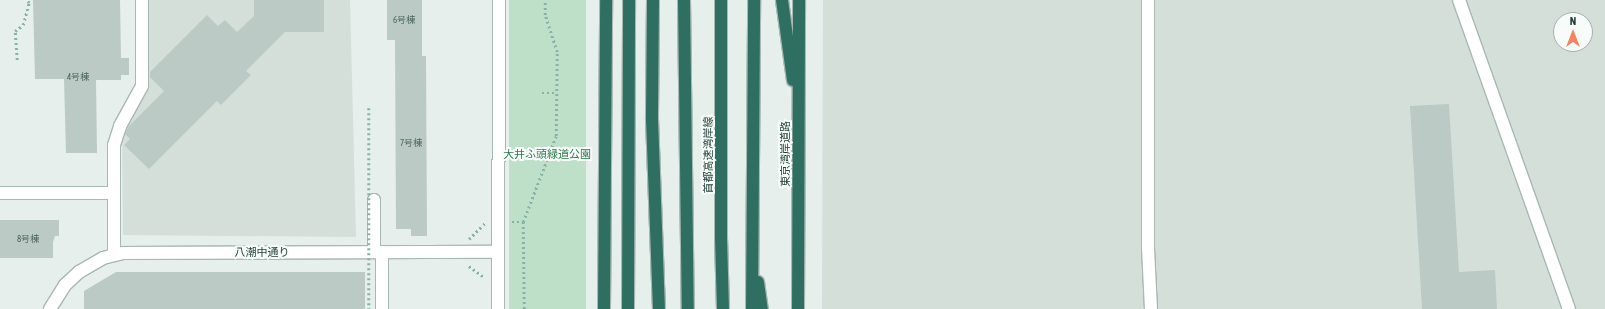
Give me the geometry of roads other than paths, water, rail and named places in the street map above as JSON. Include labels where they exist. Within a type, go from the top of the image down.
[{"type":"highway","points":[[604,309],[606,0]]},
{"type":"highway","points":[[628,309],[629,0]]},
{"type":"highway","points":[[653,0],[652,119],[659,309]]},
{"type":"highway","name":"首都高速湾岸線","points":[[684,0],[688,309]]},
{"type":"highway","name":"首都高速湾岸線","points":[[721,0],[720,238],[723,309]]},
{"type":"highway","points":[[752,309],[754,0]]},
{"type":"highway","points":[[782,0],[798,109]]},
{"type":"highway","name":"東京湾岸道路","points":[[798,309],[799,0]]},
{"type":"highway","points":[[752,238],[762,309]]},
{"type":"street","points":[[114,254],[116,137],[142,86],[142,0]]},
{"type":"street","points":[[498,309],[499,0]]},
{"type":"street","points":[[1148,0],[1148,248],[1151,309]]},
{"type":"street","points":[[1459,0],[1569,309]]},
{"type":"street","points":[[0,193],[114,193]]},
{"type":"street","points":[[374,200],[382,309]]},
{"type":"street","name":"八潮中通り","points":[[50,309],[72,277],[86,267],[114,254],[498,252]]},
{"type":"park label","name":"大井ふ頭緑道公園","points":[[547,154]]}]
